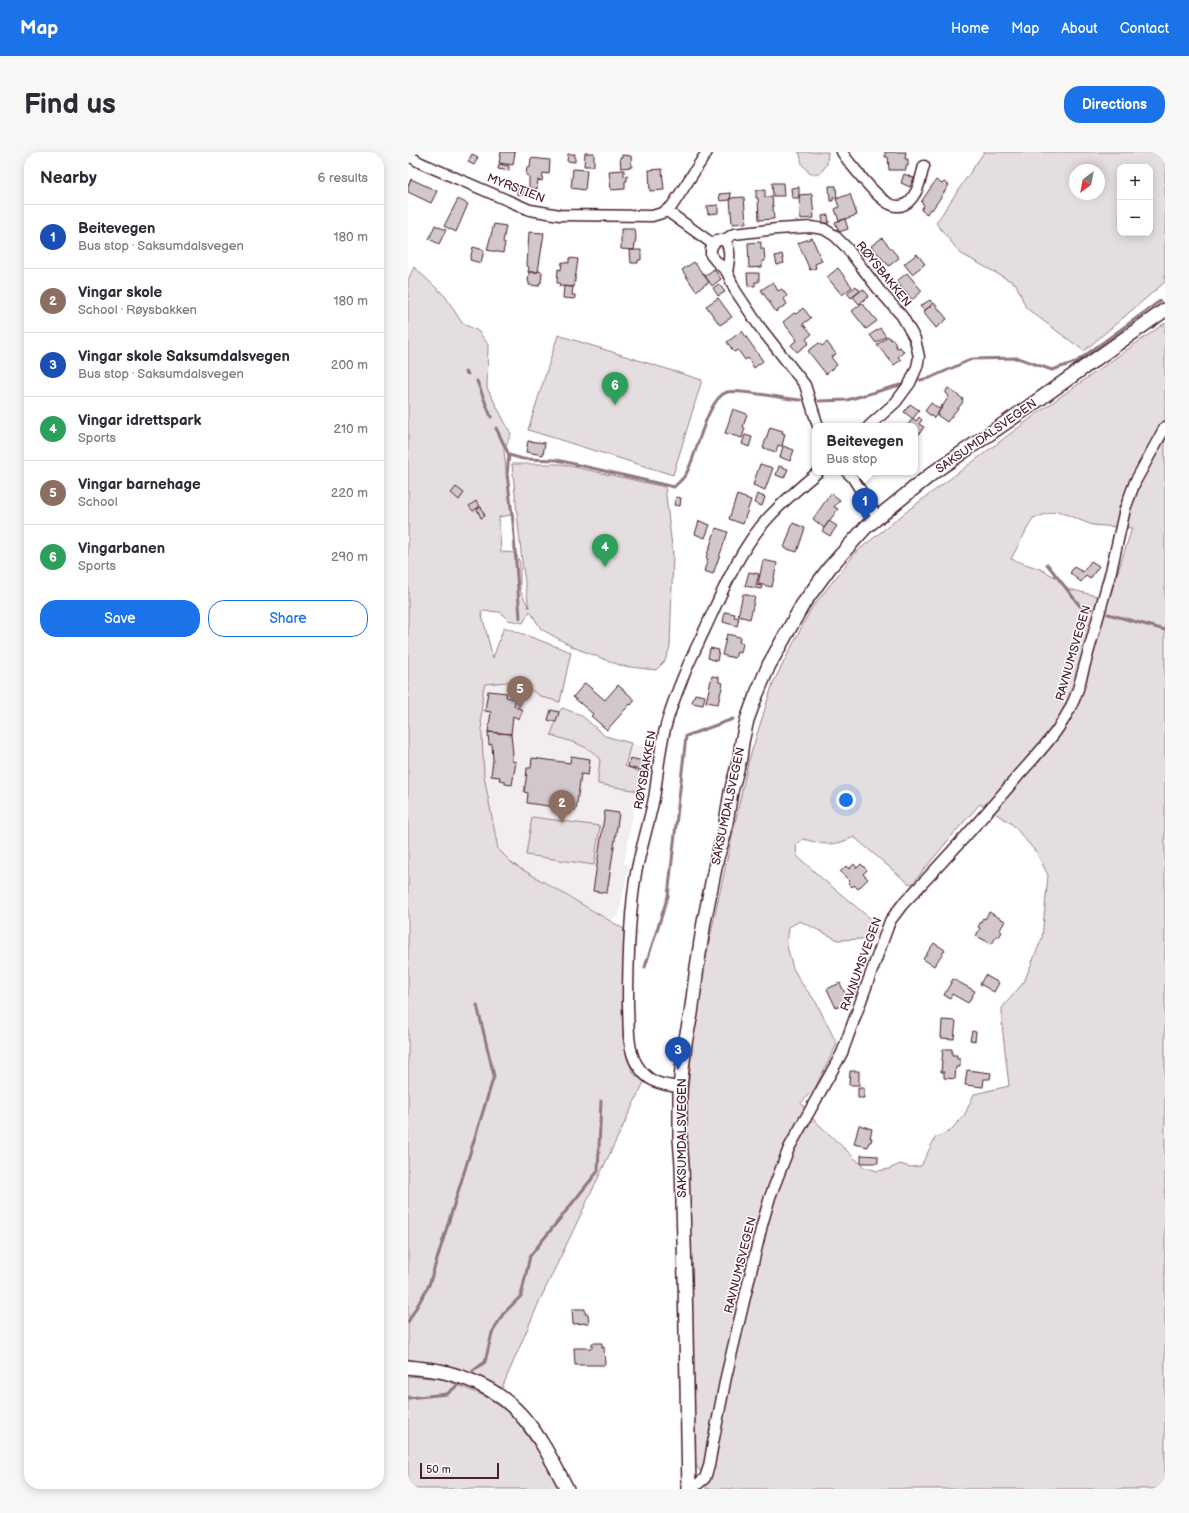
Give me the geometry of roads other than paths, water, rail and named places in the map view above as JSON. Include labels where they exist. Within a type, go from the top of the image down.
[{"type":"main road","name":"SAKSUMDALSVEGEN","points":[[691,1489],[680,1138],[680,1086],[704,922],[747,720],[755,698],[769,665],[803,604],[821,578],[845,549],[877,517],[934,472],[1165,310]]},
{"type":"main road","points":[[408,1367],[443,1372],[466,1378],[493,1391],[505,1399],[519,1411],[534,1429],[568,1489]]},
{"type":"street","points":[[707,152],[672,206],[667,211],[713,244],[711,255],[727,272],[736,290],[759,326],[805,385],[817,423]]},
{"type":"street","points":[[842,152],[883,201],[897,206],[904,205],[914,197],[924,166]]},
{"type":"street","name":"MYRSTIEN","points":[[412,154],[421,162],[530,210],[560,215],[652,216],[667,211]]},
{"type":"street","name":"RØYSBAKKEN","points":[[713,244],[718,240],[724,240],[734,234],[811,227],[824,229],[835,236],[847,248],[858,264],[902,316],[915,339],[919,357],[918,367],[910,383],[896,402],[872,423]]},
{"type":"street","points":[[724,240],[728,243],[729,249],[727,272]]},
{"type":"street","name":"RAVNUMSVEGEN","points":[[691,1489],[705,1478],[709,1466],[726,1377],[760,1232],[770,1197],[790,1148],[842,1053],[890,921],[902,905],[991,809],[1049,740],[1067,716],[1078,689],[1109,578],[1125,509],[1135,482],[1165,427]]},
{"type":"street","name":"RØYSBAKKEN","points":[[680,1086],[661,1085],[649,1079],[635,1062],[629,1030],[628,976],[636,871],[654,797],[665,730],[673,702],[686,669],[737,564],[769,518],[792,494],[814,475]]},
{"type":"street","points":[[849,475],[877,517]]},
{"type":"waterway","points":[[920,380],[930,378],[972,359],[1018,358],[1052,370],[1076,362],[1160,301]]},
{"type":"waterway","points":[[477,381],[491,417]]},
{"type":"waterway","points":[[819,401],[847,400],[900,385]]},
{"type":"waterway","points":[[496,428],[509,455],[523,459],[557,460],[674,487],[686,474],[690,466],[713,405],[727,392],[733,391],[801,400]]},
{"type":"waterway","points":[[509,455],[507,474],[513,522],[520,618]]},
{"type":"waterway","points":[[1047,564],[1080,606],[1091,609]]},
{"type":"waterway","points":[[1108,614],[1165,630]]},
{"type":"waterway","points":[[645,967],[668,896],[686,736],[733,719]]},
{"type":"waterway","points":[[408,1322],[429,1285],[494,1076],[477,1005]]},
{"type":"waterway","points":[[473,1371],[485,1362],[492,1333],[503,1314],[521,1296],[530,1256],[598,1171],[601,1101]]},
{"type":"waterway","points":[[408,1398],[447,1394],[458,1385]]},
{"type":"place","name":"Vingarbanen","points":[[615,405]]},
{"type":"place","name":"Beitevegen","points":[[865,521]]},
{"type":"place","name":"Vingar idrettspark","points":[[605,567]]},
{"type":"place","name":"Vingar barnehage","points":[[520,709]]},
{"type":"place","name":"Vingar skole","points":[[562,823]]},
{"type":"place","name":"Vingar skole Saksumdalsvegen","points":[[678,1070]]}]
